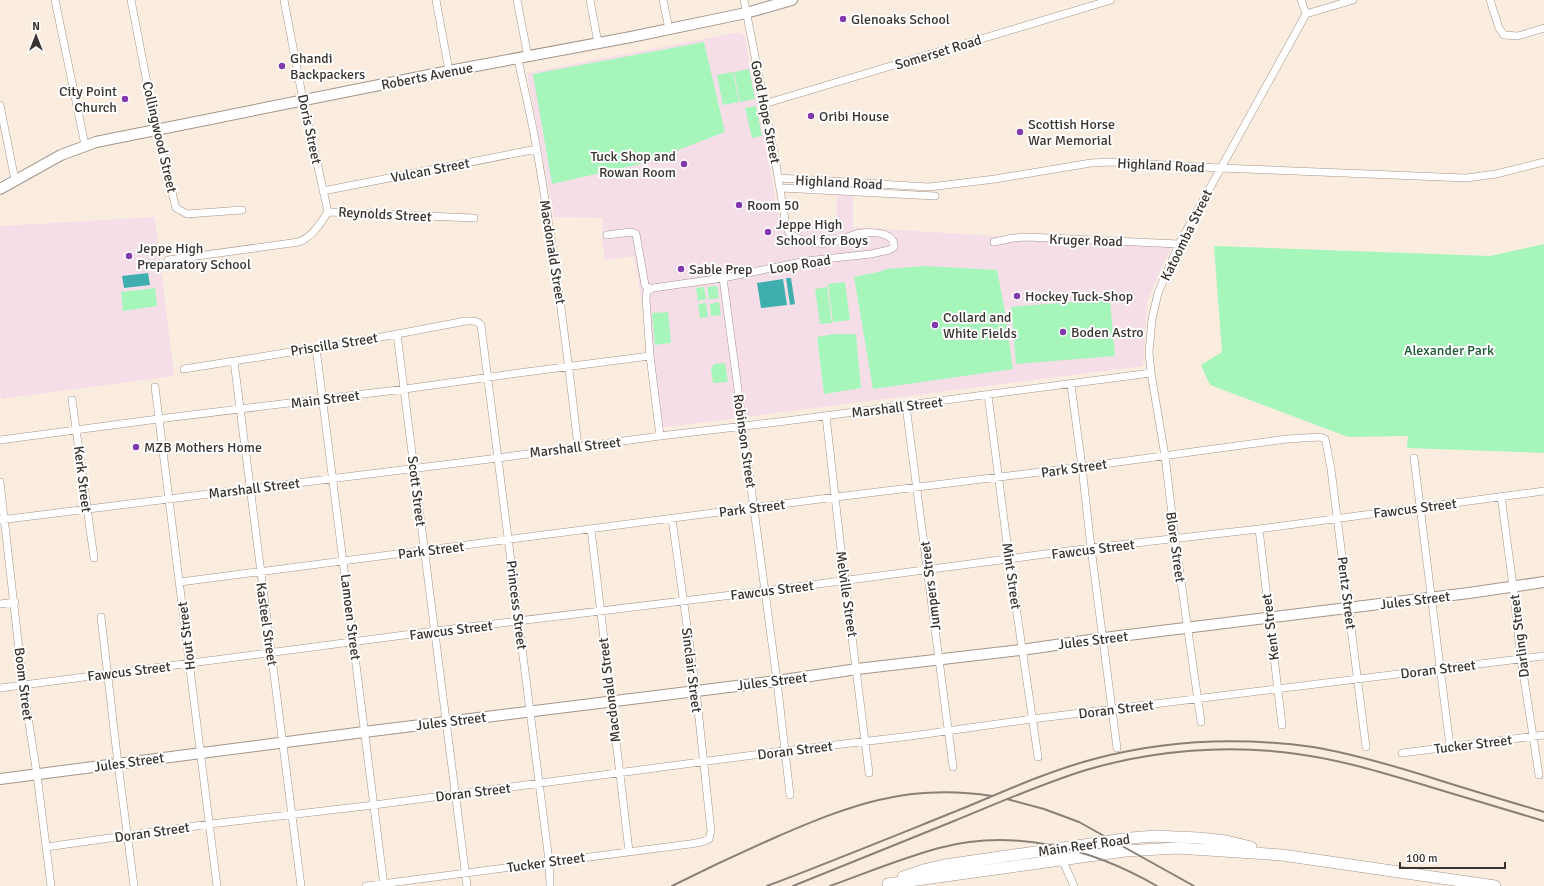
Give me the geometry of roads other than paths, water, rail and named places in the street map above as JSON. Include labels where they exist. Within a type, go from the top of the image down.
[{"type":"main road","name":"Roberts Avenue","points":[[0,189],[61,155],[85,145],[156,129],[449,71],[598,44],[746,13],[792,0]]},
{"type":"main road","name":"Jules Street","points":[[0,779],[696,690],[777,681],[857,669],[1188,629],[1544,582]]},
{"type":"main road","name":"Main Reef Road","points":[[886,885],[1102,849],[1125,851],[1177,848],[1282,855],[1494,886]]},
{"type":"street","points":[[56,0],[85,145]]},
{"type":"street","name":"Collingwood Street","points":[[131,0],[156,129],[176,208],[187,214],[242,210]]},
{"type":"street","name":"Doris Street","points":[[284,0],[303,100],[328,212]]},
{"type":"street","points":[[436,0],[449,71]]},
{"type":"street","name":"Macdonald Street","points":[[517,0],[523,58],[569,366],[578,448]]},
{"type":"street","points":[[590,0],[598,44]]},
{"type":"street","points":[[663,0],[669,29]]},
{"type":"street","name":"Good Hope Street","points":[[744,0],[781,188],[786,225]]},
{"type":"street","name":"Somerset Road","points":[[764,104],[1111,0]]},
{"type":"street","points":[[1301,0],[1306,14],[1353,0]]},
{"type":"street","points":[[1490,0],[1499,28],[1504,35],[1518,36],[1544,28]]},
{"type":"street","name":"Katoomba Street","points":[[1151,373],[1150,337],[1154,308],[1158,293],[1179,244],[1306,14]]},
{"type":"street","points":[[0,105],[15,180]]},
{"type":"street","name":"Vulcan Street","points":[[324,191],[537,149]]},
{"type":"street","name":"Highland Road","points":[[779,178],[929,187],[987,180],[1100,162],[1466,178],[1496,174],[1544,162]]},
{"type":"street","name":"Highland Road","points":[[781,188],[935,196]]},
{"type":"street","name":"Reynolds Street","points":[[168,260],[299,242],[305,240],[313,233],[328,212],[474,218]]},
{"type":"street","name":"Loop Road","points":[[650,289],[723,278],[806,261],[871,254],[889,250],[894,247],[891,237],[868,232],[853,234],[842,240],[828,244],[807,242],[789,233],[786,225]]},
{"type":"street","points":[[607,235],[632,232],[636,234],[645,285],[650,289],[646,293],[646,299],[650,356],[660,436]]},
{"type":"street","name":"Kruger Road","points":[[994,242],[1027,237],[1179,244]]},
{"type":"street","name":"Robinson Street","points":[[723,278],[777,681],[790,796]]},
{"type":"street","name":"Priscilla Street","points":[[184,368],[316,348],[466,321],[476,321],[482,325]]},
{"type":"street","name":"Princess Street","points":[[482,325],[538,784],[549,861],[550,886]]},
{"type":"street","name":"Scott Street","points":[[397,334],[467,886]]},
{"type":"street","name":"Lamoen Street","points":[[316,348],[384,885]]},
{"type":"street","name":"Main Street","points":[[0,440],[76,429],[405,389],[650,356]]},
{"type":"street","name":"Kasteel Street","points":[[234,361],[251,489],[260,572],[284,742],[301,886]]},
{"type":"street","name":"Marshall Street","points":[[2,519],[87,510],[578,448],[660,436],[1071,385],[1151,373]]},
{"type":"street","name":"Blore Street","points":[[1151,373],[1165,456],[1175,539],[1201,722]]},
{"type":"street","points":[[1071,385],[1117,748]]},
{"type":"street","name":"Hout Street","points":[[155,386],[217,886]]},
{"type":"street","name":"Mint Street","points":[[988,395],[1009,559],[1038,757]]},
{"type":"street","name":"Kerk Street","points":[[72,400],[94,558]]},
{"type":"street","name":"Jumpers Street","points":[[906,406],[953,767]]},
{"type":"street","name":"Melville Street","points":[[826,416],[869,773]]},
{"type":"street","name":"Park Street","points":[[180,582],[836,497],[1082,468],[1287,439],[1316,437],[1325,439]]},
{"type":"street","name":"Pentz Street","points":[[1325,439],[1328,449],[1366,748]]},
{"type":"street","points":[[1414,458],[1450,747]]},
{"type":"street","name":"Boom Street","points":[[0,482],[2,519],[15,602],[24,685],[51,886]]},
{"type":"street","name":"Fawcus Street","points":[[0,688],[1091,548],[1259,529],[1544,491]]},
{"type":"street","name":"Darling Street","points":[[1501,496],[1521,659],[1534,736],[1538,775]]},
{"type":"street","name":"Sinclair Street","points":[[672,519],[696,690],[710,822]]},
{"type":"street","name":"Macdonald Street","points":[[591,529],[629,851]]},
{"type":"street","name":"Kent Street","points":[[1259,529],[1282,725]]},
{"type":"street","points":[[0,604],[15,602]]},
{"type":"street","points":[[101,618],[134,886]]},
{"type":"street","name":"Doran Street","points":[[46,847],[210,824],[374,805],[1032,719],[1544,656]]},
{"type":"street","name":"Tucker Street","points":[[1402,753],[1544,735]]},
{"type":"street","name":"Tucker Street","points":[[366,886],[384,885],[549,861],[690,844],[706,840],[710,836],[710,822]]},
{"type":"street","points":[[1060,855],[1074,886]]},
{"type":"water","points":[[148,273],[150,285],[124,288],[122,276]]},
{"type":"water","points":[[786,278],[791,278],[795,304],[790,305]]},
{"type":"water","points":[[783,279],[787,305],[761,308],[757,283]]},
{"type":"railway","points":[[767,886],[891,838],[1028,781],[1061,769],[1121,753],[1175,744],[1230,741],[1286,744],[1327,749],[1396,767],[1544,812]]},
{"type":"railway","points":[[793,886],[1069,775],[1112,763],[1191,751],[1218,749],[1271,751],[1347,763],[1544,821]]},
{"type":"railway","points":[[672,886],[774,838],[854,807],[906,795],[933,792],[992,796]]},
{"type":"railway","points":[[1007,799],[1044,809],[1079,822],[1194,886]]},
{"type":"railway","points":[[830,886],[898,861],[939,848],[967,842],[995,840],[1024,841],[1051,845],[1079,852],[1106,861],[1157,886]]},
{"type":"place","name":"Glenoaks School","points":[[843,19]]},
{"type":"place","name":"Ghandi Backpackers","points":[[282,66]]},
{"type":"place","name":"City Point Church","points":[[125,99]]},
{"type":"place","name":"Oribi House","points":[[811,116]]},
{"type":"place","name":"Scottish Horse War Memorial","points":[[1020,132]]},
{"type":"place","name":"Tuck Shop and Rowan Room","points":[[684,164]]},
{"type":"place","name":"Room 50","points":[[739,205]]},
{"type":"place","name":"Jeppe High School for Boys","points":[[768,232]]},
{"type":"place","name":"Jeppe High Preparatory School","points":[[129,256]]},
{"type":"place","name":"Sable Prep","points":[[681,269]]},
{"type":"place","name":"Hockey Tuck-Shop","points":[[1017,296]]},
{"type":"place","name":"Collard and White Fields","points":[[935,325]]},
{"type":"place","name":"Boden Astro","points":[[1063,332]]},
{"type":"place","name":"MZB Mothers Home","points":[[136,447]]},
{"type":"park label","name":"Alexander Park","points":[[1449,350]]}]
